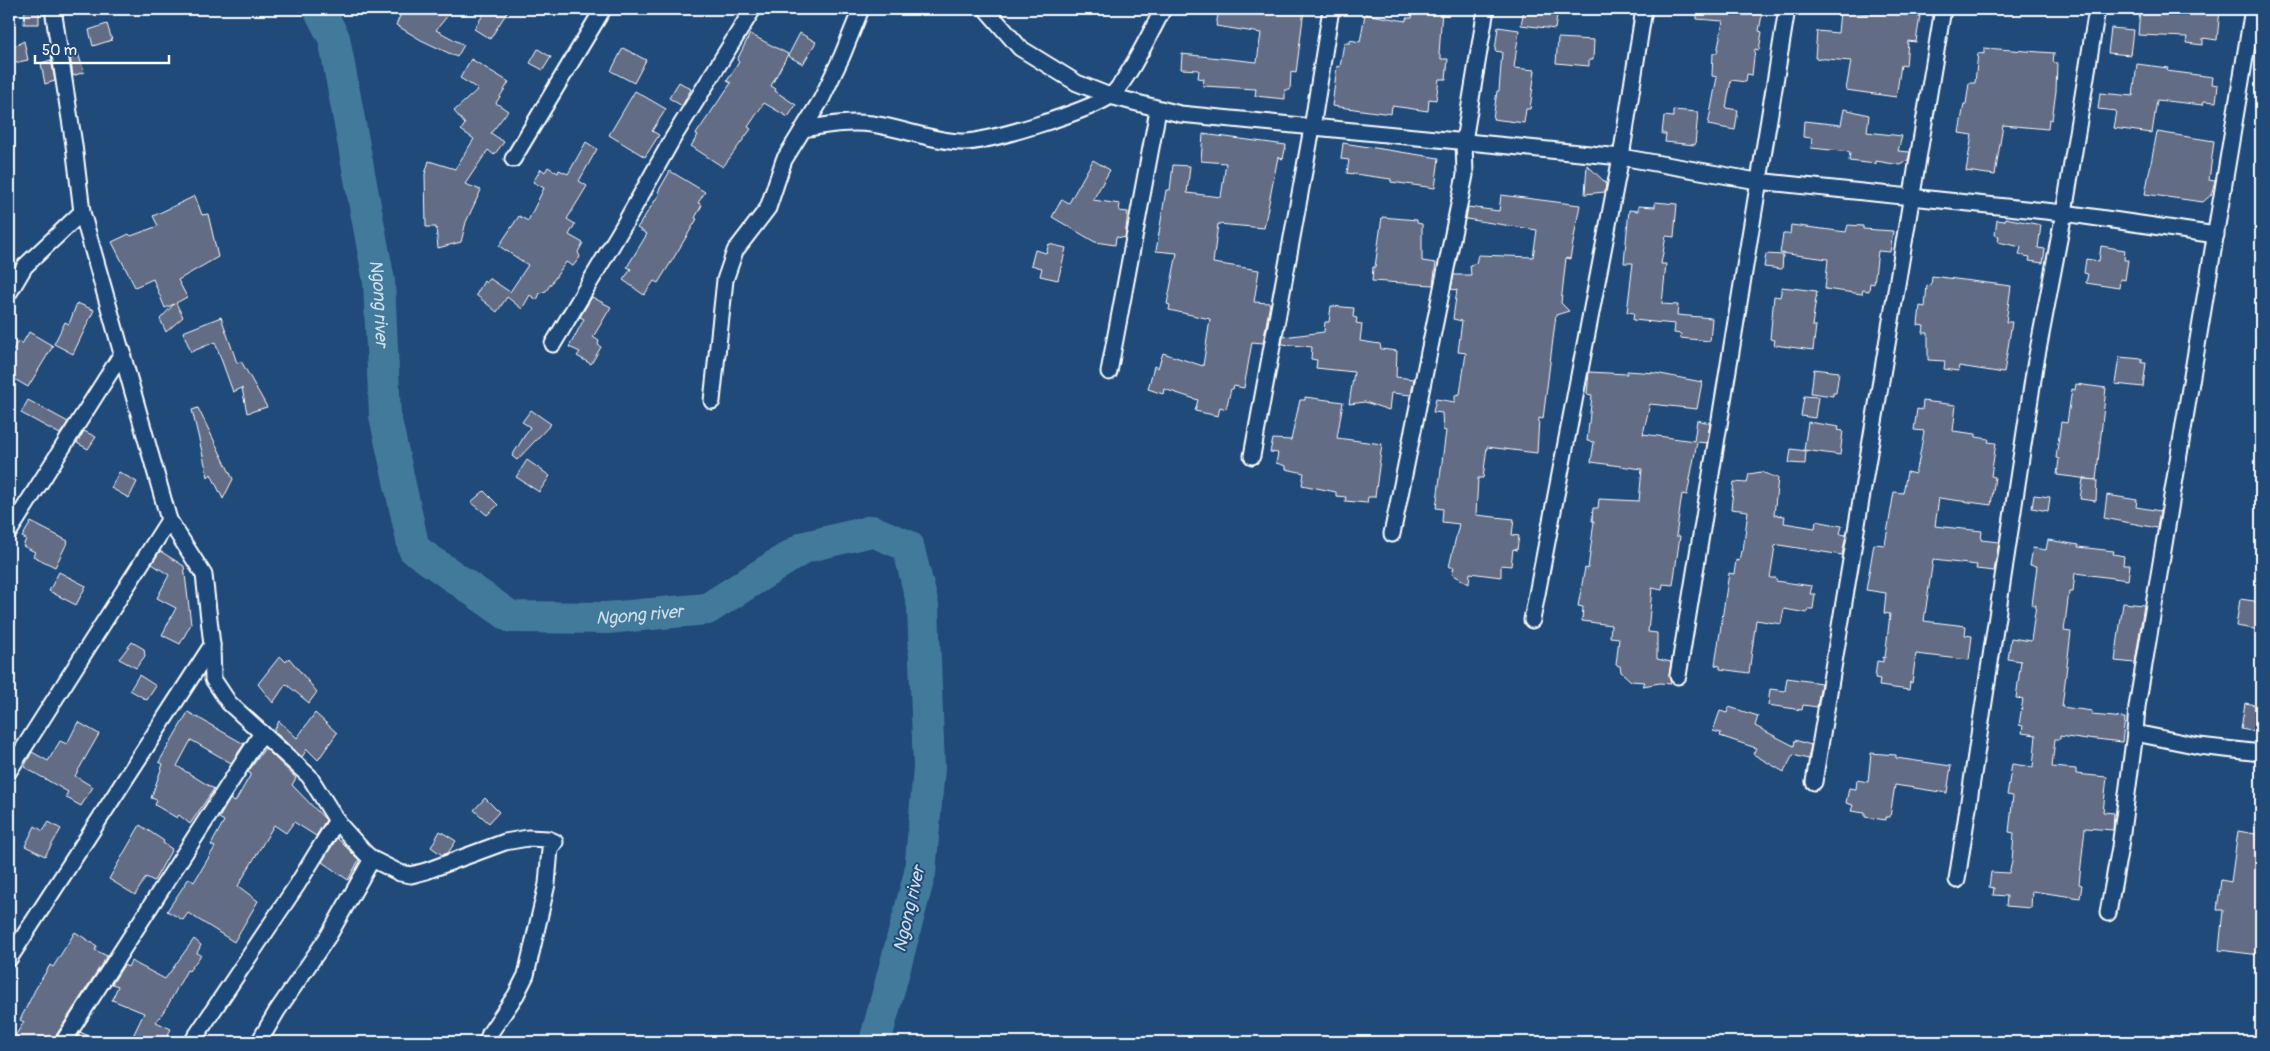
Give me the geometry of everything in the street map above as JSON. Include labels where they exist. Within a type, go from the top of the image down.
[{"type":"street","points":[[53,9],[74,144],[82,212],[170,520],[204,575],[212,645],[213,679],[230,703],[308,776],[339,824],[372,859],[400,873],[411,875],[505,842],[528,838],[548,839],[555,842],[550,849],[547,884],[526,975],[516,995],[490,1033],[487,1042]]},
{"type":"street","points":[[513,159],[603,9]]},
{"type":"street","points":[[553,344],[673,138],[753,9]]},
{"type":"street","points":[[712,400],[725,280],[735,252],[768,208],[784,160],[821,100],[842,56],[861,9]]},
{"type":"street","points":[[986,9],[1020,48],[1077,83],[1110,96],[1158,110],[1312,128],[1621,157],[1757,181],[2064,213],[2216,235]]},
{"type":"street","points":[[804,129],[837,123],[872,124],[920,136],[963,143],[1039,124],[1089,106],[1110,96],[1120,85],[1163,9]]},
{"type":"street","points":[[1252,456],[1312,128],[1331,9]]},
{"type":"street","points":[[1392,534],[1465,175],[1464,141],[1486,9]]},
{"type":"street","points":[[1532,620],[1621,157],[1644,9]]},
{"type":"street","points":[[1678,676],[1757,181],[1787,9]]},
{"type":"street","points":[[1814,782],[1910,196],[1943,9]]},
{"type":"street","points":[[1957,880],[2033,376],[2064,213],[2097,9]]},
{"type":"street","points":[[2108,913],[2120,847],[2137,707],[2253,9]]},
{"type":"street","points":[[1109,372],[1158,110]]},
{"type":"street","points":[[9,293],[24,266],[82,212]]},
{"type":"street","points":[[9,532],[123,352]]},
{"type":"street","points":[[9,771],[170,520]]},
{"type":"street","points":[[9,959],[212,645]]},
{"type":"street","points":[[63,1042],[262,733]]},
{"type":"street","points":[[2135,733],[2199,746],[2261,753]]},
{"type":"street","points":[[192,1042],[337,820]]},
{"type":"street","points":[[259,1042],[277,1011],[329,934],[372,859]]},
{"type":"building","points":[[25,9],[39,9],[39,24],[24,24]]},
{"type":"building","points":[[403,9],[453,9],[436,30],[464,45],[457,57],[421,40],[396,25]]},
{"type":"building","points":[[487,9],[509,9],[490,39],[474,29]]},
{"type":"building","points":[[1219,9],[1304,10],[1296,73],[1291,72],[1290,90],[1285,90],[1285,99],[1255,96],[1256,89],[1203,86],[1204,79],[1198,78],[1199,70],[1181,69],[1182,54],[1257,62],[1261,33],[1216,26]]},
{"type":"building","points":[[1413,9],[1442,9],[1439,55],[1441,55],[1441,59],[1448,59],[1446,79],[1439,79],[1436,100],[1429,99],[1428,111],[1392,106],[1391,114],[1332,106],[1337,66],[1340,67],[1344,43],[1350,43],[1350,40],[1360,42],[1365,14],[1406,21],[1406,18],[1412,18]]},
{"type":"building","points":[[1524,9],[1558,9],[1555,29],[1521,25]]},
{"type":"building","points":[[1697,9],[1763,9],[1759,31],[1762,32],[1759,50],[1755,49],[1752,75],[1747,74],[1746,82],[1731,80],[1726,108],[1738,110],[1735,130],[1708,125],[1717,77],[1712,76],[1713,53],[1717,53],[1723,21],[1697,19]]},
{"type":"building","points":[[2150,9],[2220,9],[2217,40],[2203,38],[2203,45],[2186,43],[2187,37],[2138,35],[2140,10],[2149,11]]},
{"type":"building","points":[[1874,10],[1920,16],[1916,42],[1908,41],[1906,66],[1901,65],[1896,97],[1846,90],[1851,61],[1815,58],[1817,31],[1838,33],[1840,11],[1873,14]]},
{"type":"building","points":[[107,24],[112,40],[93,46],[89,30]]},
{"type":"building","points":[[1498,27],[1519,30],[1514,68],[1535,70],[1530,109],[1526,109],[1524,123],[1493,119],[1497,91],[1499,91],[1502,52],[1495,51]]},
{"type":"building","points":[[2111,28],[2133,30],[2130,55],[2108,53]]},
{"type":"building","points":[[800,33],[816,42],[803,64],[788,56]]},
{"type":"building","points":[[750,34],[788,54],[771,86],[776,89],[775,91],[796,105],[788,117],[764,103],[748,127],[751,129],[723,167],[691,146],[698,135],[696,134],[731,83],[727,81],[739,62],[737,60]]},
{"type":"building","points":[[1558,38],[1594,40],[1593,60],[1589,60],[1589,66],[1556,63]]},
{"type":"building","points":[[24,41],[28,60],[9,64],[9,49]]},
{"type":"building","points":[[623,48],[646,60],[634,83],[611,71]]},
{"type":"building","points":[[1984,48],[2054,53],[2053,62],[2057,63],[2056,91],[2052,120],[2049,119],[2048,129],[2003,125],[1995,175],[1966,171],[1972,135],[1959,133],[1969,83],[1975,83],[1978,53],[1984,54]]},
{"type":"building","points":[[538,49],[551,57],[543,70],[530,63]]},
{"type":"building","points":[[78,53],[84,72],[73,76],[70,55]]},
{"type":"building","points":[[471,59],[509,82],[496,103],[508,111],[491,133],[504,142],[494,155],[488,150],[465,184],[481,190],[466,222],[461,242],[438,248],[436,227],[426,227],[425,174],[429,161],[455,169],[474,139],[461,130],[465,124],[454,111],[478,89],[460,78]]},
{"type":"building","points":[[51,60],[55,81],[45,84],[41,63]]},
{"type":"building","points":[[2137,64],[2168,68],[2167,71],[2213,77],[2212,84],[2218,85],[2216,102],[2204,101],[2203,105],[2157,100],[2152,133],[2113,128],[2116,111],[2098,109],[2100,93],[2133,96]]},
{"type":"building","points":[[679,82],[691,89],[682,106],[669,98]]},
{"type":"building","points":[[635,91],[666,109],[652,131],[659,135],[645,157],[609,135]]},
{"type":"building","points":[[1844,109],[1869,115],[1867,132],[1902,136],[1898,151],[1910,152],[1908,160],[1900,165],[1876,161],[1876,164],[1849,161],[1850,152],[1811,148],[1812,138],[1803,137],[1804,121],[1841,125]]},
{"type":"building","points":[[1673,110],[1698,112],[1695,145],[1665,142],[1666,134],[1662,134],[1664,116],[1673,117]]},
{"type":"building","points":[[2157,132],[2214,141],[2209,180],[2215,181],[2211,195],[2203,202],[2145,194]]},
{"type":"building","points":[[1203,134],[1286,145],[1283,159],[1278,157],[1264,228],[1218,224],[1213,263],[1259,270],[1254,302],[1270,303],[1263,343],[1252,342],[1244,388],[1234,386],[1231,389],[1226,409],[1220,407],[1218,416],[1195,411],[1198,400],[1164,389],[1163,394],[1148,389],[1154,366],[1158,368],[1163,353],[1203,366],[1210,319],[1169,310],[1170,305],[1167,304],[1177,253],[1156,251],[1166,190],[1170,190],[1173,165],[1190,166],[1187,193],[1221,197],[1226,163],[1201,161]]},
{"type":"building","points":[[586,142],[597,149],[579,181],[587,186],[567,219],[575,224],[569,235],[583,243],[578,252],[580,257],[573,266],[566,262],[546,291],[540,293],[537,300],[530,295],[522,309],[507,297],[497,312],[476,295],[484,281],[486,283],[489,278],[510,292],[528,265],[499,246],[519,216],[528,221],[544,188],[533,182],[541,169],[545,172],[548,167],[558,173],[559,170],[568,174]]},
{"type":"building","points":[[1343,143],[1439,158],[1435,188],[1347,173],[1349,160],[1341,159]]},
{"type":"building","points":[[1093,160],[1110,170],[1093,200],[1120,204],[1119,211],[1128,212],[1125,238],[1116,237],[1115,245],[1095,242],[1052,217],[1062,199],[1069,203]]},
{"type":"building","points":[[1587,165],[1606,183],[1605,192],[1585,194]]},
{"type":"building","points":[[670,171],[705,192],[698,203],[702,205],[695,218],[697,219],[658,283],[654,281],[644,295],[623,280],[631,269],[627,267],[647,234],[637,228],[660,193],[658,192]]},
{"type":"building","points":[[1501,195],[1580,205],[1570,259],[1566,258],[1561,303],[1569,311],[1556,315],[1543,419],[1539,418],[1537,453],[1487,447],[1483,478],[1478,478],[1476,515],[1514,519],[1512,535],[1519,536],[1517,550],[1513,549],[1511,566],[1501,565],[1501,577],[1470,573],[1469,584],[1452,574],[1454,567],[1449,567],[1459,524],[1442,522],[1443,509],[1436,508],[1446,431],[1443,430],[1442,413],[1433,412],[1436,399],[1455,402],[1455,395],[1460,394],[1466,353],[1458,352],[1462,321],[1453,319],[1457,290],[1451,289],[1454,275],[1471,275],[1470,265],[1476,263],[1478,255],[1533,257],[1537,230],[1466,219],[1468,207],[1499,211]]},
{"type":"building","points":[[195,196],[202,215],[208,214],[218,257],[178,280],[187,297],[176,303],[183,317],[166,332],[160,319],[174,304],[165,308],[153,279],[135,287],[112,242],[129,234],[131,236],[158,226],[153,216]]},
{"type":"building","points":[[1655,202],[1677,204],[1674,237],[1666,236],[1661,264],[1666,264],[1662,304],[1678,305],[1677,315],[1712,318],[1710,341],[1680,338],[1681,334],[1674,333],[1675,324],[1633,320],[1634,313],[1627,312],[1633,263],[1624,263],[1629,210],[1638,211],[1638,206],[1655,207]]},
{"type":"building","points":[[1382,217],[1417,220],[1417,223],[1422,224],[1422,261],[1436,263],[1433,285],[1372,281]]},
{"type":"building","points":[[2005,218],[2041,225],[2038,248],[2045,249],[2043,263],[2029,261],[2030,257],[2019,255],[2021,247],[1998,242],[1999,236],[1995,235],[1997,220],[2005,221]]},
{"type":"building","points":[[1791,225],[1846,232],[1848,225],[1863,226],[1863,229],[1893,231],[1890,252],[1878,251],[1874,284],[1870,283],[1869,291],[1863,290],[1862,294],[1825,289],[1828,259],[1780,253],[1783,234],[1790,234]]},
{"type":"building","points":[[1049,244],[1066,248],[1058,280],[1040,276],[1042,268],[1031,265],[1035,250],[1046,253]]},
{"type":"building","points":[[2101,246],[2125,250],[2124,260],[2128,260],[2125,280],[2120,279],[2119,288],[2086,283],[2088,274],[2084,273],[2086,259],[2099,261]]},
{"type":"building","points":[[1766,254],[1783,255],[1782,269],[1764,267]]},
{"type":"building","points":[[1932,276],[2011,286],[2006,322],[2012,322],[2004,373],[1959,366],[1958,371],[1944,369],[1945,361],[1928,360],[1928,333],[1923,333],[1924,326],[1918,325],[1920,306],[1925,307],[1927,285],[1931,286]]},
{"type":"building","points":[[1782,287],[1817,291],[1812,326],[1816,326],[1813,350],[1774,345],[1775,340],[1770,339],[1774,296],[1780,297]]},
{"type":"building","points":[[592,297],[611,307],[593,337],[599,341],[598,345],[601,347],[591,364],[577,356],[580,352],[569,347],[584,319],[580,317]]},
{"type":"building","points":[[77,303],[94,310],[73,354],[54,344],[65,322],[69,324]]},
{"type":"building","points":[[1331,306],[1354,308],[1353,317],[1357,318],[1356,323],[1362,324],[1360,341],[1380,344],[1381,349],[1397,351],[1396,377],[1414,379],[1411,395],[1391,393],[1389,410],[1365,402],[1349,404],[1354,372],[1316,368],[1317,360],[1311,359],[1312,347],[1282,344],[1283,337],[1324,332],[1325,322],[1329,322]]},
{"type":"building","points":[[221,317],[237,363],[241,361],[267,407],[247,413],[242,388],[233,392],[215,342],[191,352],[183,332]]},
{"type":"building","points":[[29,332],[53,346],[28,387],[9,376],[9,357],[18,341],[22,344]]},
{"type":"building","points":[[2119,357],[2142,359],[2142,363],[2146,363],[2143,387],[2115,384]]},
{"type":"building","points":[[1814,369],[1839,372],[1836,393],[1833,393],[1833,396],[1811,393]]},
{"type":"building","points":[[1627,371],[1655,373],[1702,382],[1697,409],[1650,404],[1643,434],[1694,441],[1697,420],[1710,423],[1707,443],[1697,442],[1687,495],[1682,494],[1676,536],[1680,536],[1673,585],[1663,584],[1662,590],[1652,588],[1648,632],[1657,633],[1657,659],[1671,662],[1669,675],[1671,684],[1660,683],[1643,686],[1645,682],[1631,681],[1621,672],[1620,666],[1616,665],[1619,638],[1610,637],[1611,625],[1582,621],[1583,607],[1578,606],[1585,568],[1588,569],[1594,521],[1592,521],[1593,508],[1598,508],[1599,499],[1639,501],[1642,469],[1591,462],[1594,442],[1587,441],[1592,395],[1587,394],[1589,372],[1627,374]]},
{"type":"building","points":[[2076,384],[2106,388],[2096,480],[2057,475],[2059,459],[2056,458],[2061,422],[2067,423],[2072,389],[2075,390]]},
{"type":"building","points":[[1804,396],[1818,397],[1815,418],[1801,416]]},
{"type":"building","points":[[1305,397],[1343,402],[1337,438],[1382,444],[1375,497],[1368,497],[1367,503],[1345,501],[1346,497],[1336,496],[1336,492],[1302,485],[1304,473],[1286,469],[1286,466],[1276,463],[1278,453],[1270,452],[1273,439],[1291,440],[1300,400],[1305,400]]},
{"type":"building","points":[[28,400],[68,422],[60,434],[21,413]]},
{"type":"building","points":[[1923,401],[1956,405],[1953,431],[1976,434],[1976,437],[1989,439],[1988,442],[1996,443],[1991,476],[1995,477],[1991,505],[1939,498],[1935,526],[1982,531],[1981,540],[1999,542],[1994,571],[1976,569],[1977,565],[1933,560],[1924,621],[1966,626],[1965,635],[1972,636],[1969,660],[1916,654],[1912,683],[1910,682],[1909,690],[1879,686],[1880,679],[1875,678],[1877,661],[1883,662],[1883,657],[1885,658],[1890,614],[1884,613],[1886,593],[1866,590],[1874,544],[1885,545],[1894,492],[1903,493],[1907,472],[1915,474],[1918,465],[1924,431],[1914,430],[1917,409],[1922,410]]},
{"type":"building","points":[[198,408],[233,479],[223,499],[211,474],[208,477],[192,410]]},
{"type":"building","points":[[531,410],[551,424],[517,460],[512,456],[530,427],[522,422]]},
{"type":"building","points":[[1808,422],[1839,427],[1838,430],[1843,431],[1840,455],[1804,450]]},
{"type":"building","points":[[84,431],[96,437],[88,449],[77,443]]},
{"type":"building","points":[[1791,449],[1806,451],[1805,464],[1789,463]]},
{"type":"building","points":[[527,460],[550,476],[539,492],[516,477]]},
{"type":"building","points":[[119,472],[137,482],[129,498],[111,488]]},
{"type":"building","points":[[1761,472],[1778,478],[1774,515],[1785,516],[1784,523],[1815,528],[1816,521],[1842,526],[1840,534],[1846,535],[1842,555],[1779,545],[1775,546],[1770,578],[1776,578],[1776,581],[1812,586],[1810,594],[1815,594],[1813,609],[1808,609],[1807,613],[1784,609],[1781,624],[1756,620],[1749,673],[1720,669],[1720,666],[1715,665],[1729,573],[1734,574],[1736,560],[1739,561],[1741,551],[1743,551],[1748,511],[1731,509],[1734,482],[1747,483],[1749,474]]},
{"type":"building","points":[[2083,479],[2097,480],[2096,501],[2080,499]]},
{"type":"building","points":[[484,491],[498,505],[487,515],[471,502]]},
{"type":"building","points":[[2034,495],[2050,497],[2048,511],[2032,508]]},
{"type":"building","points":[[2107,495],[2137,500],[2136,507],[2160,511],[2157,528],[2104,518]]},
{"type":"building","points":[[31,522],[68,541],[55,567],[33,556],[35,552],[23,546],[26,539],[22,537]]},
{"type":"building","points":[[2048,540],[2079,545],[2078,547],[2114,551],[2113,554],[2124,556],[2123,565],[2130,565],[2128,580],[2075,573],[2073,592],[2069,592],[2064,631],[2071,632],[2062,707],[2092,711],[2092,715],[2125,718],[2122,742],[2060,736],[2060,739],[2055,739],[2052,767],[2076,769],[2076,774],[2107,777],[2103,812],[2114,813],[2113,830],[2085,828],[2079,884],[2082,885],[2080,898],[2032,891],[2031,908],[2006,906],[2007,896],[1993,895],[1994,888],[1989,887],[1991,872],[2009,873],[2012,862],[2014,833],[2009,832],[2013,796],[2007,795],[2012,764],[2033,767],[2036,735],[2022,733],[2023,726],[2019,725],[2023,699],[2016,698],[2021,661],[2008,659],[2011,638],[2031,641],[2036,605],[2032,605],[2037,566],[2030,565],[2033,548],[2046,550]]},
{"type":"building","points":[[160,551],[184,566],[191,624],[180,644],[162,635],[176,608],[157,598],[169,575],[152,564]]},
{"type":"building","points":[[59,572],[86,586],[76,605],[49,591]]},
{"type":"building","points":[[2240,599],[2261,602],[2261,630],[2236,626]]},
{"type":"building","points":[[2123,603],[2144,605],[2135,663],[2115,661]]},
{"type":"building","points":[[132,642],[144,649],[145,656],[136,668],[119,659]]},
{"type":"building","points":[[280,656],[286,662],[289,658],[317,692],[309,703],[286,684],[273,703],[258,684]]},
{"type":"building","points":[[139,675],[156,686],[147,700],[130,690]]},
{"type":"building","points":[[1787,678],[1821,683],[1817,707],[1803,705],[1802,710],[1768,705],[1770,689],[1785,691]]},
{"type":"building","points":[[2245,703],[2261,706],[2261,733],[2241,729]]},
{"type":"building","points":[[1729,707],[1758,716],[1755,726],[1794,746],[1795,740],[1811,745],[1808,759],[1793,755],[1784,772],[1753,754],[1756,748],[1720,736],[1721,733],[1713,731],[1720,711],[1727,713]]},
{"type":"building","points":[[188,712],[244,744],[231,763],[191,740],[177,766],[214,789],[190,824],[179,815],[177,818],[155,805],[157,800],[151,798],[163,764],[159,762]]},
{"type":"building","points":[[315,713],[337,733],[318,760],[307,749],[302,757],[274,731],[279,721],[297,738]]},
{"type":"building","points":[[78,722],[99,734],[75,776],[93,787],[81,806],[65,797],[68,792],[24,767],[32,752],[48,761],[60,741],[67,744]]},
{"type":"building","points":[[265,748],[296,778],[292,785],[326,820],[316,836],[294,822],[286,833],[274,825],[238,886],[258,901],[234,942],[188,913],[183,920],[167,911],[189,878],[194,882],[215,847],[211,845],[224,821],[219,818],[230,799],[235,802],[251,774],[248,772]]},
{"type":"building","points":[[1871,753],[1896,755],[1896,758],[1951,766],[1947,793],[1895,785],[1890,817],[1886,817],[1886,820],[1865,817],[1865,813],[1851,811],[1853,805],[1846,803],[1849,788],[1856,789],[1857,780],[1868,782]]},
{"type":"building","points":[[485,798],[499,812],[489,823],[474,810]]},
{"type":"building","points":[[49,822],[61,829],[45,856],[25,846],[35,826],[43,831]]},
{"type":"building","points":[[140,825],[164,841],[163,843],[172,849],[154,881],[146,877],[135,895],[109,879]]},
{"type":"building","points":[[440,831],[456,841],[448,853],[442,855],[431,847]]},
{"type":"building","points":[[2238,831],[2261,835],[2260,955],[2219,950],[2223,910],[2217,910],[2221,880],[2231,882]]},
{"type":"building","points":[[337,838],[359,860],[348,880],[322,862]]},
{"type":"building","points":[[75,932],[97,946],[95,950],[107,956],[55,1037],[54,1042],[11,1042],[24,1022],[20,1020],[35,990],[50,965],[53,967]]},
{"type":"building","points":[[194,939],[201,945],[197,953],[201,955],[189,971],[187,970],[168,1005],[156,1022],[171,1029],[164,1042],[130,1042],[144,1013],[112,1000],[118,986],[112,984],[124,965],[128,967],[131,961],[165,979]]},
{"type":"building","points":[[80,1032],[102,1042],[74,1042]]},
{"type":"waterway","name":"Ngong river","points":[[319,9],[334,38],[379,281],[385,416],[414,549],[511,617],[607,618],[707,609],[805,547],[872,531],[908,546],[923,606],[929,768],[920,873],[875,1042]]}]
